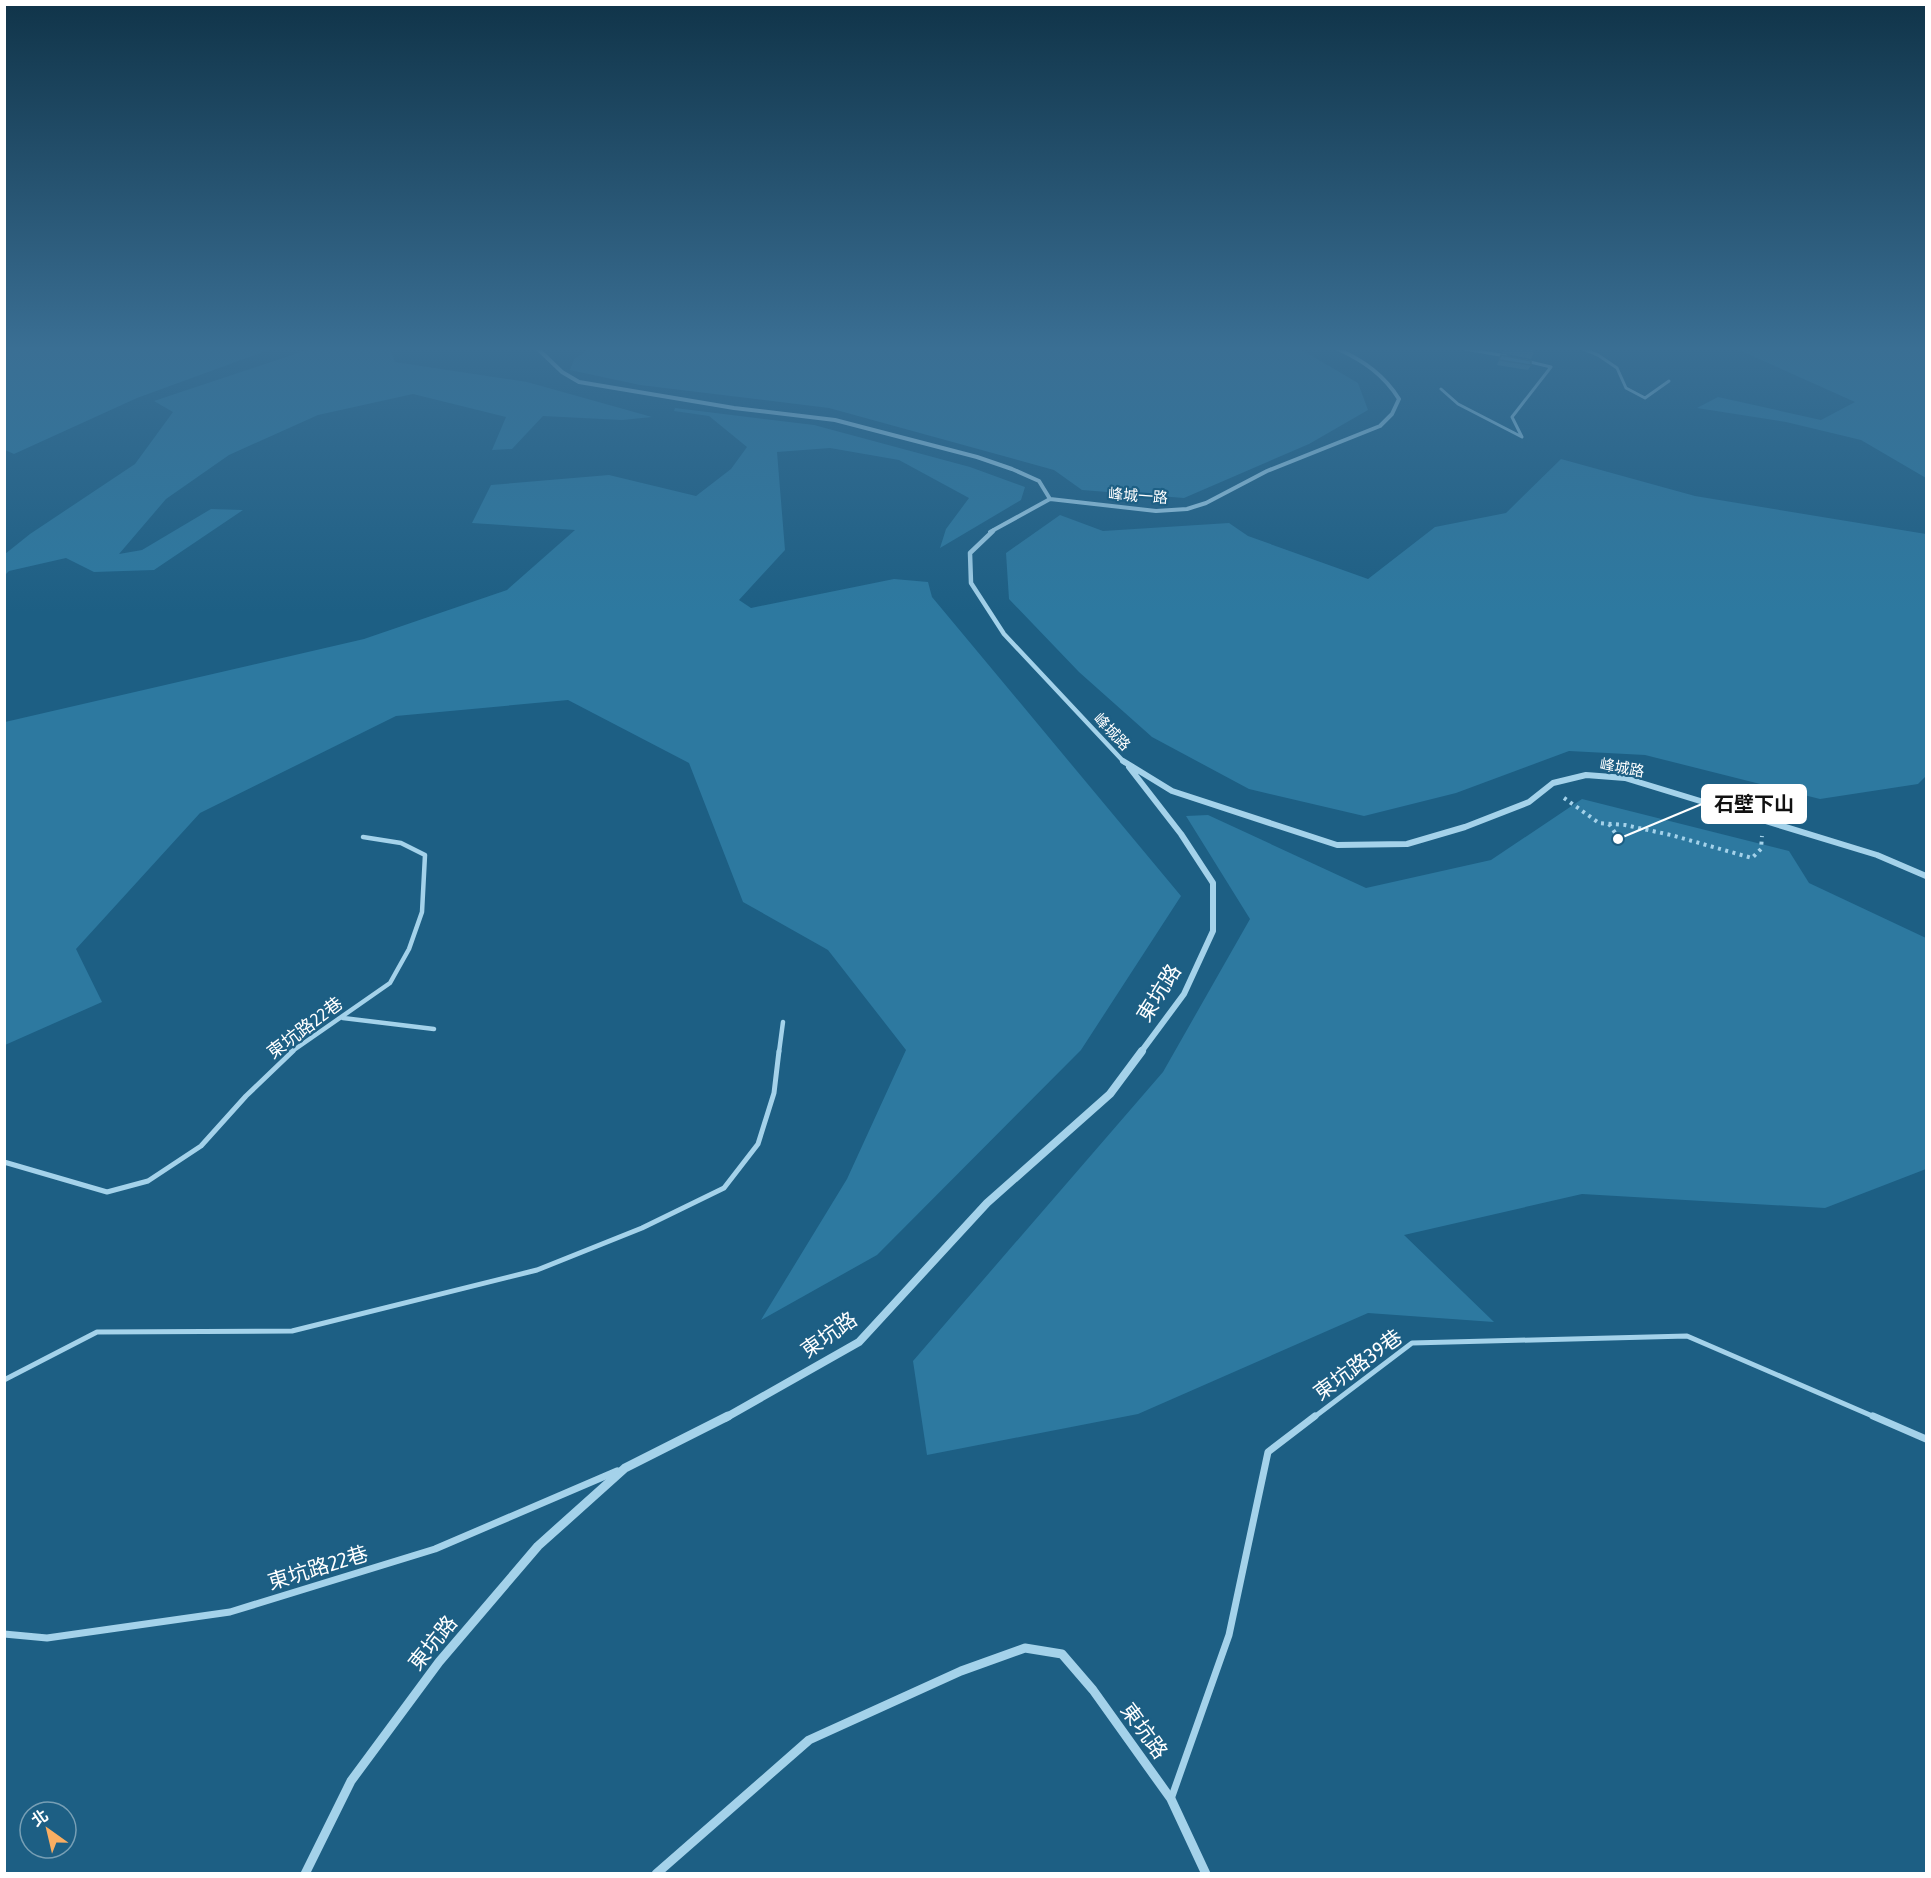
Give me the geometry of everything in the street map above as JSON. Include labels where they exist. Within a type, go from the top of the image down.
[{"type":"street","points":[[899,437],[977,457],[1012,469],[1039,481],[1050,499]]},
{"type":"street","name":"峰城一路","points":[[1050,499],[1156,511],[1188,509],[1206,503],[1267,471],[1353,437]]},
{"type":"street","name":"峰城路","points":[[1050,499],[989,533],[970,553],[971,583],[1004,634],[1066,702],[1124,762],[1172,791],[1337,845],[1407,844],[1465,827],[1529,802],[1553,783],[1586,775],[1625,778],[1877,855],[1926,876]]},
{"type":"street","name":"東坑路","points":[[305,1874],[351,1781],[439,1662],[538,1546],[626,1468],[758,1401],[859,1342],[987,1203],[1110,1095],[1184,994],[1214,931],[1213,883],[1181,834],[1124,762]]},
{"type":"street","name":"東坑路","points":[[656,1874],[809,1740],[961,1671],[1025,1648],[1062,1654],[1093,1690],[1171,1799],[1206,1874]]},
{"type":"lane","name":"東坑路22巷","points":[[4,1162],[107,1192],[148,1182],[201,1146],[246,1096],[290,1053],[390,983],[409,949],[423,902],[425,855],[401,843],[363,837]]},
{"type":"lane","points":[[343,1018],[435,1029]]},
{"type":"lane","points":[[4,1380],[97,1332],[292,1331],[537,1270],[642,1228],[724,1188],[758,1144],[774,1093],[783,1023]]},
{"type":"lane","name":"東坑路39巷","points":[[1171,1799],[1229,1635],[1268,1452],[1412,1343],[1687,1336],[1926,1439]]},
{"type":"lane","name":"東坑路22巷","points":[[4,1634],[47,1638],[230,1612],[435,1549],[626,1468]]},
{"type":"path","points":[[1553,783],[1559,794],[1599,823],[1671,835],[1752,858],[1761,849],[1762,830],[1754,816]]},
{"type":"path","points":[[1609,824],[1618,837]]},
{"type":"shaded area","points":[[5,437],[52,437],[14,454],[5,450]]},
{"type":"shaded area","points":[[155,437],[270,437],[229,455],[166,499],[119,554],[142,550],[211,509],[243,510],[154,570],[94,572],[66,558],[9,571],[5,575],[5,554],[30,534],[135,464]]},
{"type":"shaded area","points":[[498,437],[524,437],[512,449],[492,450]]},
{"type":"shaded area","points":[[734,437],[857,437],[970,467],[1025,487],[1021,500],[940,548],[946,529],[969,498],[899,460],[830,448],[777,452],[785,550],[739,600],[751,608],[894,579],[928,582],[932,597],[1181,896],[1081,1050],[877,1255],[761,1320],[847,1179],[906,1050],[828,950],[743,902],[689,763],[568,700],[396,716],[200,813],[76,949],[102,1002],[5,1045],[5,722],[364,639],[507,590],[575,530],[472,523],[491,485],[609,475],[696,496],[731,469],[747,447]]},
{"type":"shaded area","points":[[933,437],[1322,437],[1184,498],[1082,490],[1054,470]]},
{"type":"shaded area","points":[[1847,437],[1926,437],[1926,478],[1861,440]]},
{"type":"shaded area","points":[[1561,459],[1695,496],[1926,534],[1926,776],[1918,784],[1820,799],[1645,755],[1569,751],[1456,793],[1364,816],[1249,789],[1152,737],[1079,672],[1009,599],[1006,553],[1060,515],[1103,531],[1229,523],[1248,536],[1368,579],[1435,527],[1506,513]]},
{"type":"shaded area","points":[[1582,799],[1789,851],[1809,883],[1926,938],[1926,1169],[1825,1208],[1582,1194],[1404,1235],[1494,1322],[1368,1313],[1138,1414],[927,1455],[913,1361],[1163,1072],[1250,919],[1186,816],[1208,815],[1366,888],[1491,860]]},
{"type":"place","name":"石壁下山","points":[[1618,839]]}]
